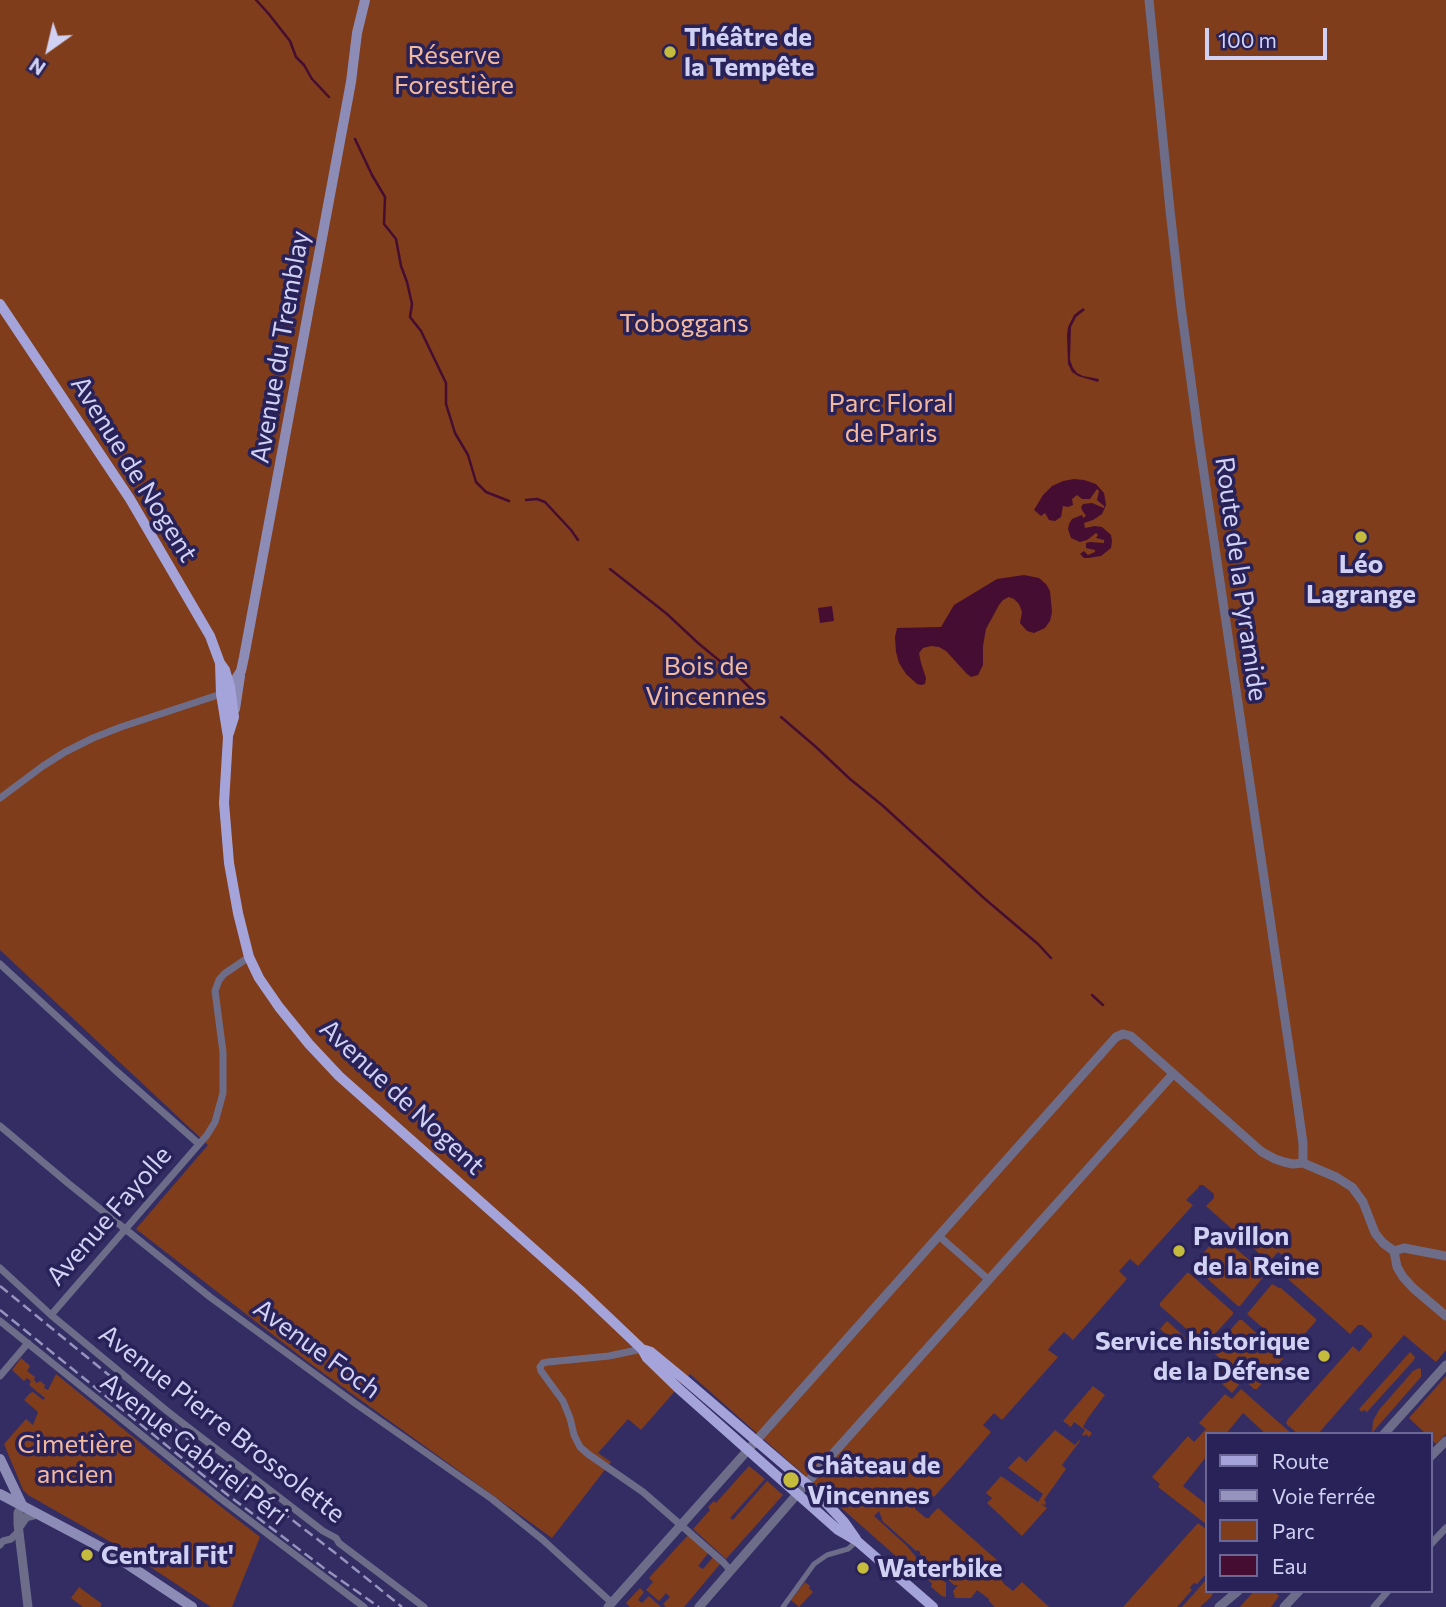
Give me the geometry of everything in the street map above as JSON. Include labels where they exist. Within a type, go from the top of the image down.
[{"type":"main road","name":"Avenue du Tremblay","points":[[225,690],[241,671],[365,0]]},
{"type":"main road","name":"Avenue de Nogent","points":[[0,304],[130,499],[193,607],[225,670],[228,737],[224,803],[229,863],[249,957],[279,1007],[340,1076],[582,1292],[642,1349],[647,1358],[678,1388],[838,1530],[858,1541]]},
{"type":"main road","points":[[234,717],[241,671]]},
{"type":"main road","name":"Avenue de Nogent","points":[[225,690],[234,717],[228,737]]},
{"type":"main road","name":"Avenue de Nogent","points":[[642,1349],[651,1352],[808,1483],[858,1541]]},
{"type":"main road","points":[[0,1459],[23,1505]]},
{"type":"main road","points":[[0,1494],[123,1561],[192,1607]]},
{"type":"main road","points":[[858,1541],[933,1607]]},
{"type":"street","name":"Route de la Pyramide","points":[[1149,0],[1181,307],[1303,1143],[1303,1163]]},
{"type":"street","points":[[0,798],[43,766],[93,738],[225,690]]},
{"type":"street","name":"Avenue Fayolle","points":[[51,1315],[207,1135],[215,1122],[223,1093],[223,1052],[215,991],[224,974],[249,957]]},
{"type":"street","points":[[0,964],[199,1144]]},
{"type":"street","points":[[610,1605],[1113,1040],[1123,1034],[1131,1036],[1262,1152],[1284,1162],[1303,1163],[1352,1187],[1363,1202],[1375,1233],[1394,1251],[1397,1267],[1403,1277],[1446,1316]]},
{"type":"street","points":[[699,1607],[1173,1074]]},
{"type":"street","name":"Avenue Foch","points":[[0,1126],[210,1297],[304,1367],[485,1494],[542,1540],[610,1605]]},
{"type":"street","points":[[939,1236],[989,1280]]},
{"type":"street","points":[[1394,1251],[1404,1248],[1446,1256]]},
{"type":"street","name":"Avenue Pierre Brossolette","points":[[0,1268],[51,1315],[167,1411],[424,1607]]},
{"type":"street","name":"Avenue Gabriel Péri","points":[[0,1321],[220,1498],[364,1607]]},
{"type":"street","points":[[0,1376],[28,1343]]},
{"type":"street","points":[[642,1349],[608,1356],[543,1363],[543,1376],[563,1401],[580,1447],[643,1492],[731,1571]]},
{"type":"street","points":[[1386,1432],[1446,1365]]},
{"type":"street","points":[[1432,1455],[1446,1441]]},
{"type":"street","points":[[23,1505],[18,1524],[28,1607]]},
{"type":"street","points":[[0,1545],[10,1539],[26,1517],[38,1514]]},
{"type":"street","points":[[1432,1543],[1446,1528]]},
{"type":"street","points":[[783,1607],[814,1564],[827,1555],[848,1549],[858,1541]]},
{"type":"street","points":[[1374,1607],[1386,1593]]},
{"type":"street","points":[[1219,1607],[1235,1594]]},
{"type":"street","points":[[1231,1607],[1235,1594]]},
{"type":"green space","name":"Bois de Vincennes","points":[[0,0],[1446,0],[1446,1350],[1436,1362],[1404,1335],[1320,1432],[1296,1432],[1291,1425],[1289,1427],[1286,1423],[1288,1419],[1353,1346],[1359,1352],[1372,1338],[1372,1334],[1362,1325],[1358,1325],[1350,1334],[1288,1279],[1297,1268],[1287,1259],[1278,1252],[1269,1262],[1206,1206],[1214,1198],[1214,1194],[1199,1185],[1186,1200],[1193,1205],[1138,1266],[1130,1259],[1119,1271],[1127,1279],[1073,1340],[1064,1332],[1049,1348],[1048,1350],[1058,1357],[1002,1420],[994,1413],[983,1425],[991,1432],[961,1467],[934,1497],[928,1490],[915,1505],[915,1509],[926,1518],[930,1518],[938,1508],[998,1561],[990,1570],[1004,1584],[1013,1591],[1022,1582],[1049,1607],[995,1607],[977,1590],[971,1598],[955,1598],[953,1591],[958,1585],[954,1585],[918,1550],[883,1522],[879,1511],[874,1516],[916,1557],[917,1566],[914,1568],[907,1566],[690,1374],[641,1430],[628,1419],[598,1453],[611,1462],[552,1538],[308,1362],[136,1229],[208,1145],[0,950]]},
{"type":"green space","points":[[1218,1236],[1261,1270],[1264,1276],[1240,1306],[1194,1267]]},
{"type":"green space","points":[[1187,1273],[1233,1312],[1206,1344],[1160,1306]]},
{"type":"green space","points":[[1272,1284],[1281,1288],[1316,1319],[1291,1350],[1247,1314]]},
{"type":"green space","points":[[1239,1320],[1283,1357],[1257,1389],[1213,1352]]},
{"type":"green space","points":[[1167,1321],[1187,1339],[1181,1347],[1160,1329]]},
{"type":"green space","points":[[1410,1352],[1415,1357],[1414,1360],[1367,1412],[1362,1412],[1359,1409]]},
{"type":"green space","name":"Cimetière ancien","points":[[21,1358],[30,1366],[27,1371],[35,1377],[37,1383],[40,1381],[48,1390],[56,1374],[260,1537],[232,1607],[211,1607],[123,1549],[23,1490],[4,1444],[26,1419],[33,1425],[38,1412],[24,1400],[30,1393],[33,1392],[43,1400],[45,1398],[29,1385],[31,1381],[27,1378],[24,1381],[12,1370]]},
{"type":"green space","points":[[1217,1368],[1239,1385],[1232,1393],[1211,1374]]},
{"type":"green space","points":[[1421,1369],[1421,1377],[1372,1432],[1373,1421],[1379,1410],[1413,1371]]},
{"type":"green space","points":[[1446,1376],[1446,1434],[1436,1444],[1432,1440],[1432,1432],[1424,1432],[1409,1418]]},
{"type":"green space","points":[[1093,1386],[1105,1395],[1083,1427],[1092,1433],[1089,1437],[1082,1435],[1085,1430],[1074,1422],[1071,1427],[1063,1421]]},
{"type":"green space","points":[[1241,1389],[1290,1432],[1264,1432],[1243,1413],[1228,1432],[1204,1432],[1204,1460],[1183,1486],[1204,1502],[1204,1522],[1158,1487],[1160,1484],[1152,1477],[1188,1436],[1194,1442],[1206,1429],[1199,1423],[1225,1394],[1232,1399]]},
{"type":"green space","points":[[1055,1430],[1075,1445],[1080,1441],[1062,1465],[1066,1469],[1044,1500],[1045,1505],[1041,1504],[1047,1508],[1022,1536],[987,1503],[992,1498],[986,1493],[1001,1476],[1038,1502],[1043,1494],[1008,1468],[1019,1456],[1026,1462]]},
{"type":"green space","points":[[749,1466],[765,1479],[730,1518],[733,1520],[767,1481],[783,1495],[726,1559],[693,1529],[710,1510],[708,1507],[714,1501],[716,1503]]},
{"type":"green space","points":[[1198,1523],[1204,1528],[1204,1576],[1191,1586],[1192,1590],[1177,1607],[1123,1607]]},
{"type":"green space","points":[[689,1534],[709,1552],[698,1566],[703,1569],[714,1556],[720,1564],[684,1607],[666,1607],[663,1604],[670,1597],[666,1593],[659,1601],[646,1590],[653,1582],[649,1578]]},
{"type":"green space","points":[[920,1561],[946,1583],[946,1597],[931,1587],[932,1583],[922,1575]]},
{"type":"green space","points":[[805,1582],[813,1592],[799,1607],[791,1600]]},
{"type":"green space","points":[[1204,1582],[1204,1593],[1213,1593],[1200,1607],[1182,1607]]},
{"type":"green space","points":[[79,1587],[102,1604],[100,1607],[83,1607],[71,1598]]},
{"type":"green space","points":[[640,1588],[644,1592],[638,1600],[642,1603],[649,1596],[661,1607],[630,1607],[626,1603]]},
{"type":"green space","points":[[1252,1593],[1276,1593],[1279,1596],[1271,1607],[1240,1607]]},
{"type":"water","points":[[1083,308],[1085,310],[1076,317],[1071,327],[1070,360],[1077,373],[1099,379],[1098,382],[1078,376],[1068,364],[1068,327],[1074,315]]},
{"type":"water","points":[[1074,479],[1096,484],[1104,493],[1106,505],[1102,514],[1084,523],[1085,528],[1102,527],[1111,535],[1111,548],[1101,556],[1084,558],[1080,554],[1084,551],[1088,555],[1095,552],[1086,548],[1086,543],[1104,543],[1104,540],[1096,538],[1096,533],[1080,542],[1071,538],[1068,529],[1072,519],[1086,516],[1081,507],[1083,504],[1092,503],[1104,508],[1097,500],[1097,489],[1090,499],[1082,499],[1077,495],[1072,499],[1073,505],[1063,506],[1061,517],[1055,521],[1049,520],[1045,513],[1041,516],[1034,510],[1052,486]]},
{"type":"water","points":[[1024,575],[1039,578],[1050,591],[1052,612],[1045,628],[1034,633],[1027,631],[1020,623],[1022,612],[1019,604],[1009,597],[999,605],[986,629],[983,665],[978,675],[971,677],[946,651],[931,646],[923,648],[919,653],[926,678],[925,684],[917,684],[906,674],[896,652],[897,628],[941,627],[954,605],[997,579]]},
{"type":"water","points":[[832,606],[834,621],[820,623],[818,608]]},
{"type":"waterway","points":[[256,0],[290,41],[296,57],[312,79],[329,97]]},
{"type":"waterway","points":[[355,139],[385,197],[384,224],[396,239],[412,304],[410,317],[421,331],[446,383],[446,404],[455,433],[468,455],[476,482],[486,492],[509,501]]},
{"type":"waterway","points":[[526,500],[537,499],[545,502],[578,540]]},
{"type":"waterway","points":[[610,569],[667,614],[763,701]]},
{"type":"waterway","points":[[781,717],[1051,958]]},
{"type":"waterway","points":[[1092,995],[1103,1005]]},
{"type":"railway","points":[[0,1286],[192,1443],[402,1607]]},
{"type":"railway","points":[[0,1310],[220,1489],[379,1607]]},
{"type":"place","name":"Théâtre de la Tempête","points":[[670,52]]},
{"type":"place","name":"Léo Lagrange","points":[[1361,537]]},
{"type":"place","name":"Pavillon de la Reine","points":[[1179,1251]]},
{"type":"place","name":"Service historique de la Défense","points":[[1324,1356]]},
{"type":"place","name":"Château de Vincennes","points":[[791,1480]]},
{"type":"place","name":"Central Fit'","points":[[87,1555]]},
{"type":"place","name":"Waterbike","points":[[863,1568]]},
{"type":"park label","name":"Réserve Forestière","points":[[454,70]]},
{"type":"park label","name":"Toboggans","points":[[684,323]]},
{"type":"park label","name":"Parc Floral de Paris","points":[[891,418]]}]
